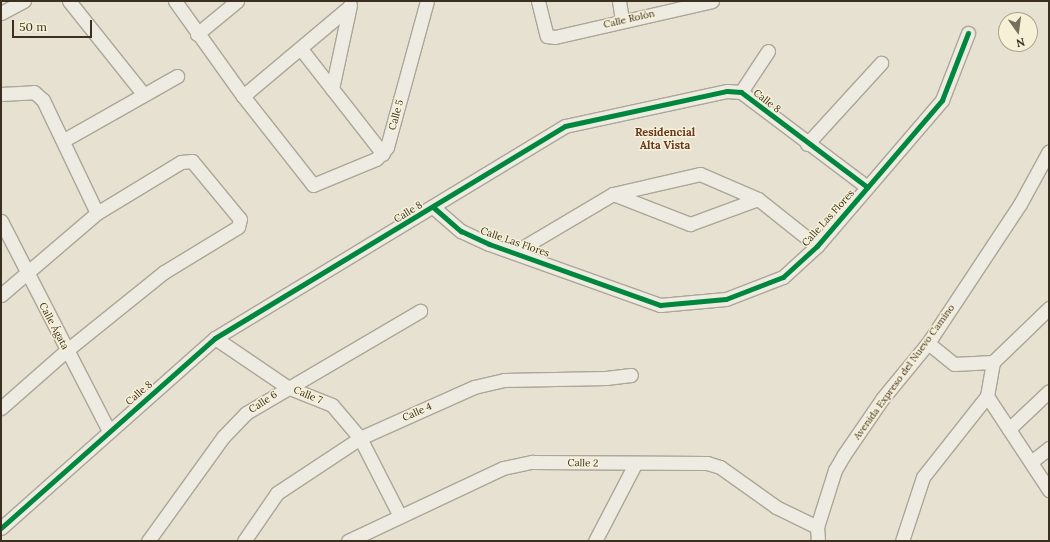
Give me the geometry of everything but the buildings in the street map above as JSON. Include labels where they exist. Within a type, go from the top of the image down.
[{"type":"street","points":[[1,13],[24,1]]},
{"type":"street","points":[[69,1],[144,95]]},
{"type":"street","points":[[175,1],[197,34],[243,96],[313,185],[383,154],[301,49]]},
{"type":"street","points":[[197,34],[237,1]]},
{"type":"street","name":"Calle 5","points":[[383,154],[387,147],[427,1]]},
{"type":"street","name":"Calle Rolón","points":[[538,1],[546,36],[706,2]]},
{"type":"street","points":[[619,1],[622,21]]},
{"type":"street","points":[[243,96],[301,49],[350,4]]},
{"type":"street","points":[[332,89],[350,4]]},
{"type":"street","name":"Calle Las Flores","points":[[433,207],[461,231],[660,304],[726,298],[783,277],[817,246],[942,100],[968,33]]},
{"type":"street","points":[[741,92],[768,51]]},
{"type":"street","points":[[807,144],[881,63]]},
{"type":"street","points":[[64,140],[177,76]]},
{"type":"street","points":[[1,94],[34,92],[43,100],[64,140],[97,213]]},
{"type":"street","name":"Calle 8","points":[[1,528],[215,338],[565,126],[727,92],[741,92],[807,144],[867,187]]},
{"type":"street","name":"Avenida Expreso del Nuevo Camino","points":[[818,541],[818,527],[836,470],[843,456],[882,399],[928,343],[1024,198],[1049,151]]},
{"type":"street","points":[[1,295],[27,276],[97,213],[187,160],[196,167],[240,219],[240,223],[164,272],[66,350],[1,408]]},
{"type":"street","points":[[515,252],[613,194],[700,174],[758,199],[817,246]]},
{"type":"street","points":[[613,194],[690,224],[758,199]]},
{"type":"street","name":"Calle Ágata","points":[[1,221],[27,276],[109,431]]},
{"type":"street","points":[[902,541],[923,477],[987,396],[993,362],[1049,308]]},
{"type":"street","name":"Calle 6","points":[[148,541],[223,437],[246,413],[287,387],[420,311]]},
{"type":"street","name":"Calle 7","points":[[215,338],[287,387],[332,405],[360,438],[400,516]]},
{"type":"street","points":[[928,343],[954,364],[993,362]]},
{"type":"street","name":"Calle 4","points":[[244,541],[277,494],[360,438],[474,387],[504,380],[631,375]]},
{"type":"street","points":[[1010,429],[1049,391]]},
{"type":"street","points":[[987,396],[1049,490]]},
{"type":"street","points":[[1031,462],[1049,448]]},
{"type":"street","name":"Calle 2","points":[[348,541],[517,464],[707,463],[720,467],[776,507],[818,527]]},
{"type":"street","points":[[596,541],[635,464]]},
{"type":"cycle path","points":[[433,207],[461,231],[489,244],[660,305],[726,299],[783,277],[817,246],[942,100],[968,33]]},
{"type":"cycle path","points":[[1,528],[215,338],[565,126],[727,91],[741,92],[867,187]]},
{"type":"district","name":"Residencial Alta Vista","points":[[665,139]]}]
